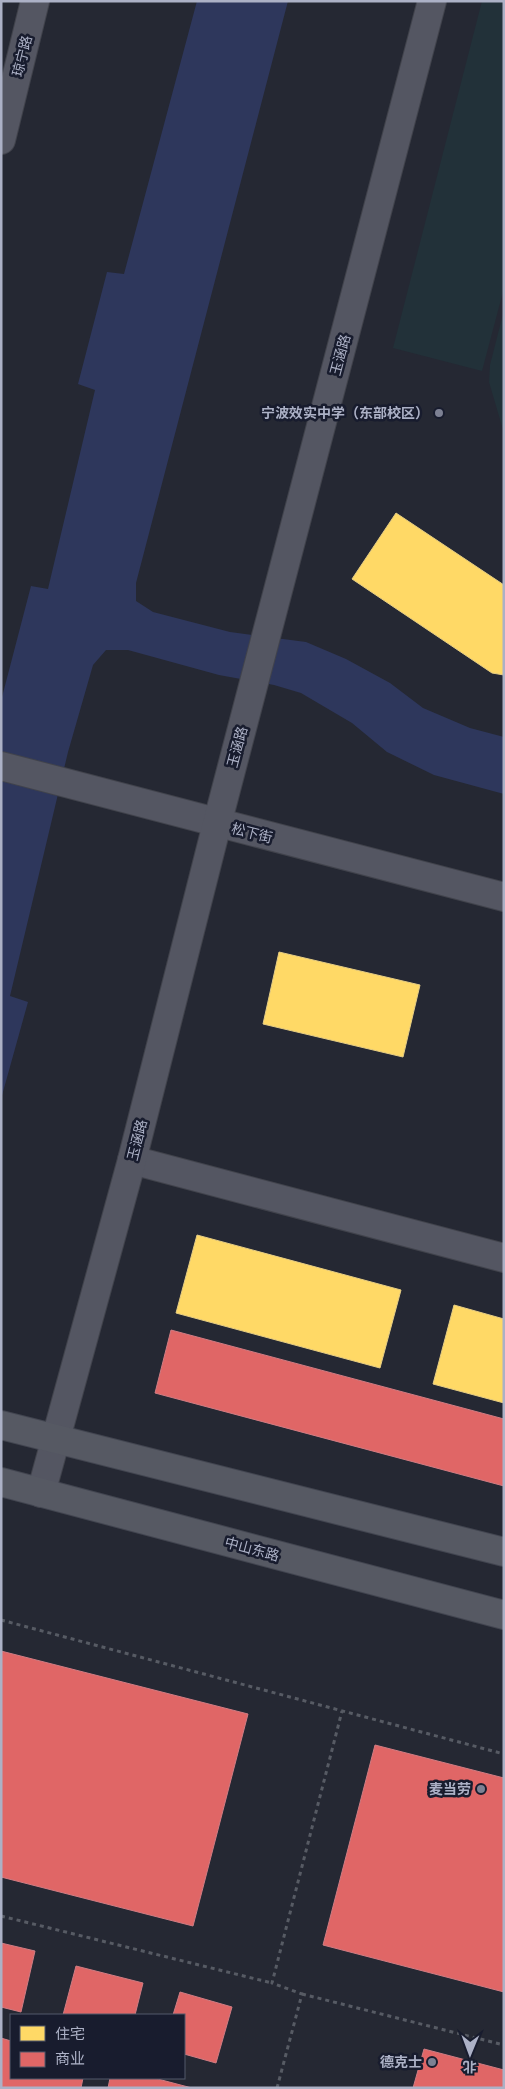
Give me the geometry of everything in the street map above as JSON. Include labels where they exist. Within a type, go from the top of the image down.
[{"type":"main road","points":[[1,1425],[504,1552]]},
{"type":"main road","name":"中山东路","points":[[1,1482],[504,1615]]},
{"type":"street","name":"琼宁路","points":[[3,130],[36,1]]},
{"type":"street","name":"玉涵路","points":[[41,1493],[132,1160],[217,824],[432,1]]},
{"type":"street","name":"松下街","points":[[1,766],[217,824],[504,897]]},
{"type":"street","points":[[132,1160],[504,1258]]},
{"type":"path","points":[[1,1620],[504,1754]]},
{"type":"path","points":[[272,1984],[342,1711]]},
{"type":"path","points":[[1,1916],[504,2045]]},
{"type":"path","points":[[277,2088],[302,1994]]},
{"type":"shaded area","points":[[482,1],[504,1],[504,288],[482,371],[393,348]]},
{"type":"shaded area","points":[[504,310],[504,433],[489,382],[490,365]]},
{"type":"water","points":[[197,1],[288,1],[136,583],[136,601],[153,612],[230,632],[306,642],[346,659],[390,683],[423,708],[470,728],[504,737],[504,794],[434,775],[387,752],[352,723],[301,693],[274,685],[219,675],[128,650],[106,650],[93,665],[68,752],[10,996],[28,1002],[1,1099],[1,701],[31,586],[48,589],[95,390],[78,384],[107,272],[124,274]]},
{"type":"building: 住宅","points":[[396,513],[504,585],[504,675],[492,673],[352,579]]},
{"type":"building: 住宅","points":[[279,952],[420,985],[403,1057],[263,1024]]},
{"type":"building: 住宅","points":[[197,1235],[401,1290],[380,1368],[176,1313]]},
{"type":"building: 住宅","points":[[454,1305],[504,1319],[504,1403],[433,1384]]},
{"type":"building: 商业","points":[[171,1330],[504,1419],[504,1486],[155,1393]]},
{"type":"building: 商业","points":[[1,1651],[248,1714],[193,1926],[1,1877]]},
{"type":"building: 商业","points":[[375,1745],[504,1778],[504,1992],[323,1945]]},
{"type":"building: 商业","points":[[1,1943],[35,1951],[21,2012],[1,2007]]},
{"type":"building: 商业","points":[[76,1966],[143,1983],[135,2014],[63,2014]]},
{"type":"building: 商业","points":[[180,1992],[232,2007],[216,2063],[185,2054],[185,2014],[173,2014]]},
{"type":"building: 商业","points":[[1,2038],[10,2041],[10,2079],[83,2079],[81,2088],[1,2088]]},
{"type":"building: 商业","points":[[424,2049],[504,2070],[504,2088],[413,2088]]},
{"type":"building: 商业","points":[[110,2079],[158,2079],[192,2088],[108,2088]]},
{"type":"place","name":"宁波效实中学（东部校区）","points":[[439,413]]},
{"type":"place","name":"麦当劳","points":[[481,1789]]},
{"type":"place","name":"德克士","points":[[432,2062]]}]
